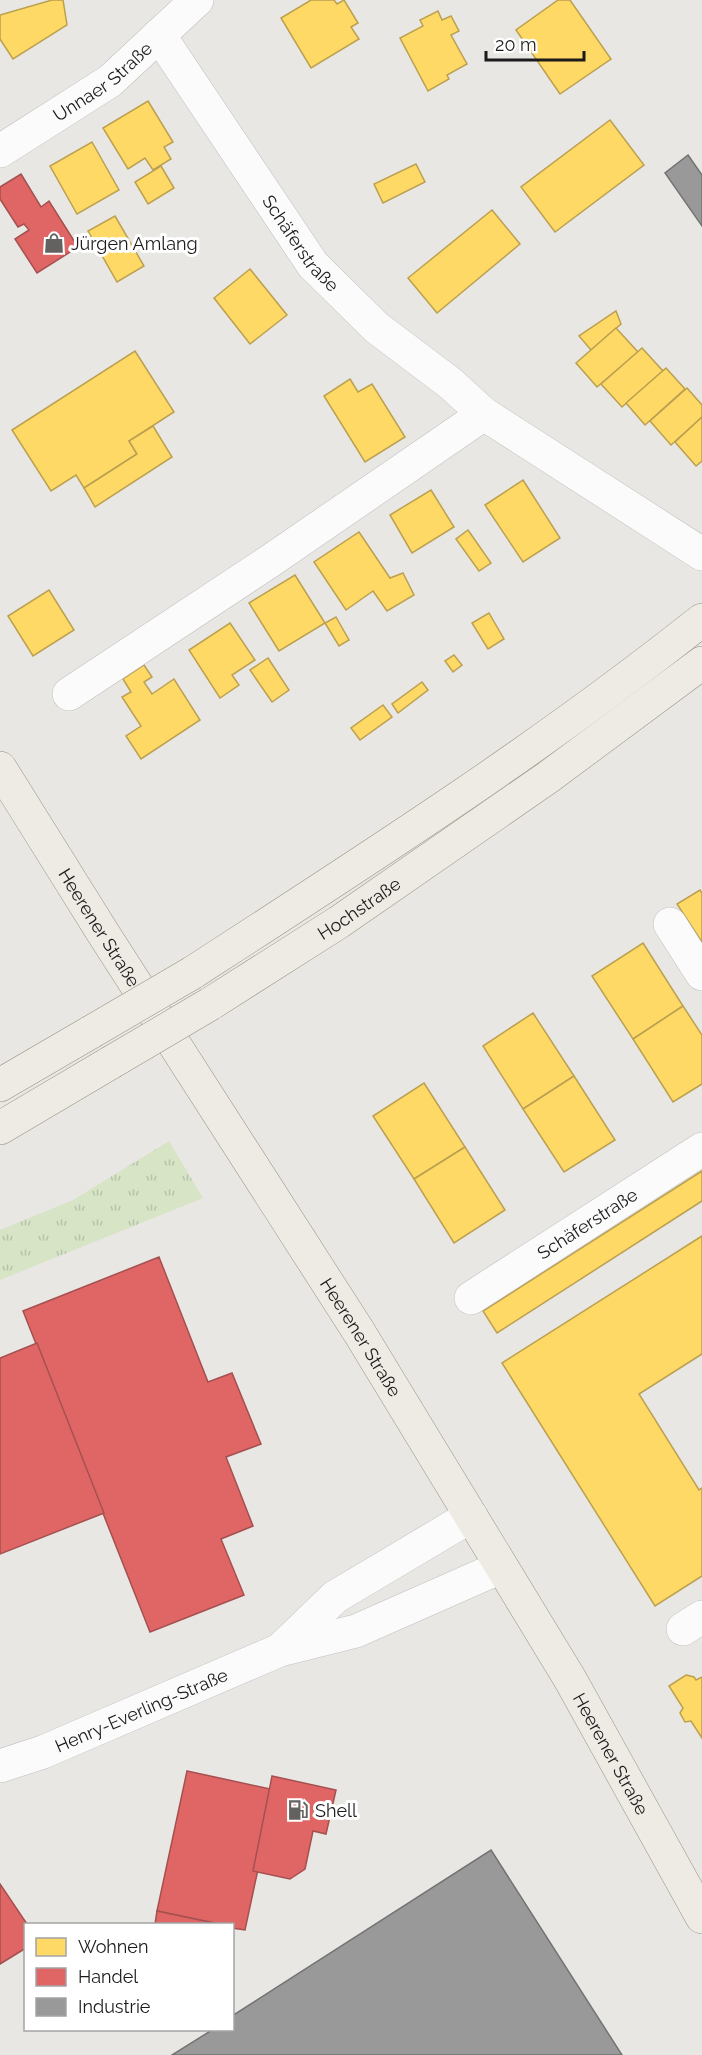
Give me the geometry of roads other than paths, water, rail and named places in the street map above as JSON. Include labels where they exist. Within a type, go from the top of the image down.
[{"type":"main road","name":"Hochstraße","points":[[0,1085],[192,974],[324,888],[512,760],[644,666],[702,620]]},
{"type":"main road","name":"Hochstraße","points":[[0,1128],[210,1004],[348,916],[547,778],[702,663]]},
{"type":"main road","name":"Heerener Straße","points":[[0,768],[359,1332],[570,1679],[702,1917]]},
{"type":"street","name":"Unnaer Straße","points":[[0,151],[110,81],[197,0]]},
{"type":"street","name":"Schäferstraße","points":[[159,35],[313,265],[377,328],[450,383],[484,414],[702,554]]},
{"type":"street","points":[[69,694],[270,561],[484,414]]},
{"type":"street","points":[[670,924],[702,974]]},
{"type":"street","name":"Schäferstraße","points":[[471,1298],[702,1149]]},
{"type":"street","name":"Henry-Everling-Straße","points":[[280,1650],[335,1597],[471,1516]]},
{"type":"street","name":"Henry-Everling-Straße","points":[[0,1766],[43,1752],[280,1650],[356,1631],[501,1567]]},
{"type":"place","name":"Jürgen Amlang","points":[[54,243]]},
{"type":"place","name":"Shell","points":[[298,1810]]}]
